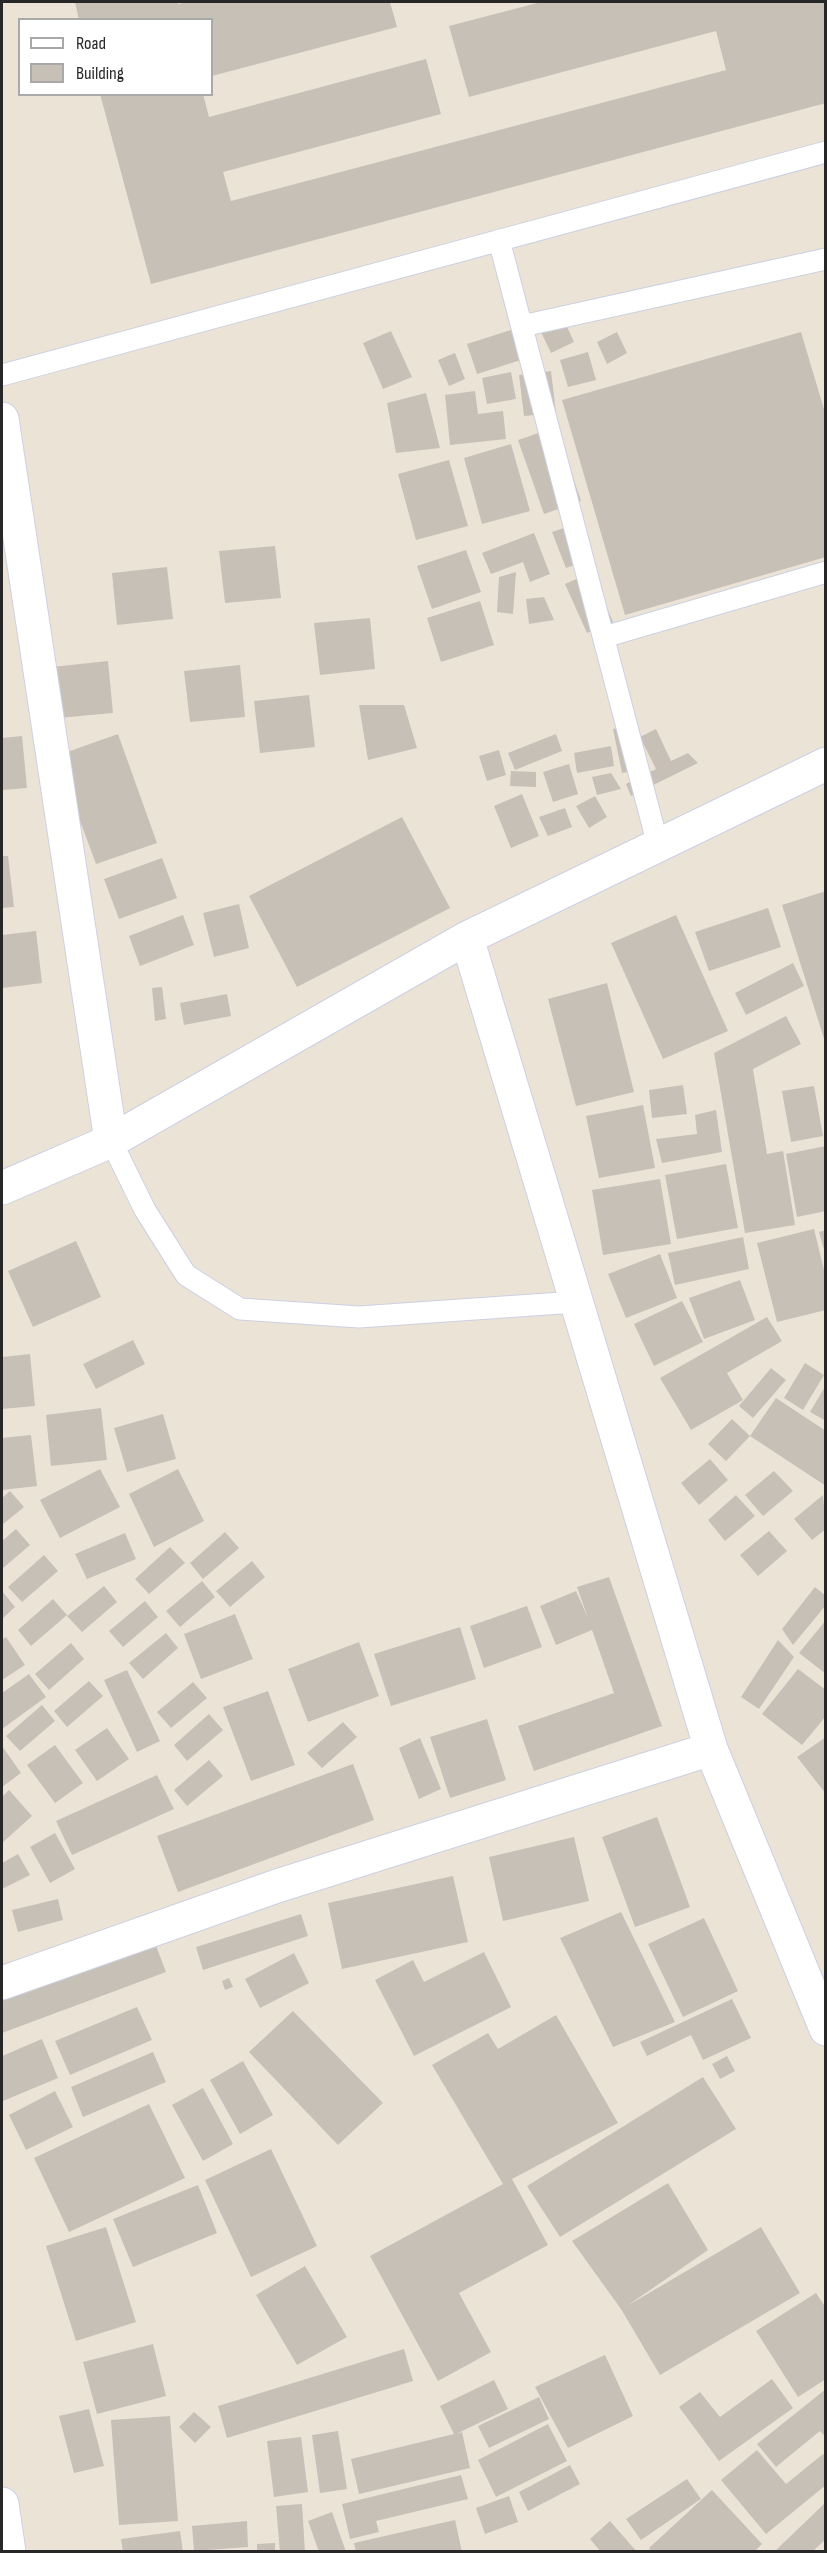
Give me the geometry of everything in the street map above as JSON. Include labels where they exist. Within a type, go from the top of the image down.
[{"type":"street","points":[[2,419],[111,1141]]},
{"type":"street","points":[[2,1188],[111,1141],[467,938],[825,764]]},
{"type":"street","points":[[467,938],[711,1749],[825,2029]]},
{"type":"street","points":[[2,1983],[277,1886],[711,1749]]},
{"type":"street","points":[[2,2504],[9,2552]]},
{"type":"lane","points":[[2,375],[825,152]]},
{"type":"lane","points":[[499,240],[658,845]]},
{"type":"lane","points":[[522,326],[825,259]]},
{"type":"lane","points":[[604,637],[825,572]]},
{"type":"lane","points":[[111,1141],[145,1210],[186,1275],[240,1308],[359,1317],[576,1302]]},
{"type":"building","points":[[75,2],[177,2],[178,4],[187,2],[390,2],[397,27],[213,76],[213,18],[79,18]]},
{"type":"building","points":[[541,2],[826,2],[826,103],[151,284],[101,96],[204,96],[209,117],[426,59],[441,114],[223,172],[231,201],[726,70],[716,31],[469,97],[449,26]]},
{"type":"building","points":[[564,320],[574,342],[551,353],[540,330]]},
{"type":"building","points":[[517,328],[527,358],[477,374],[467,344]]},
{"type":"building","points":[[391,331],[412,377],[383,389],[363,343]]},
{"type":"building","points":[[617,332],[627,353],[607,364],[597,342]]},
{"type":"building","points":[[801,332],[826,416],[826,557],[625,615],[562,400]]},
{"type":"building","points":[[588,352],[596,380],[568,387],[560,360]]},
{"type":"building","points":[[455,353],[465,379],[449,386],[438,360]]},
{"type":"building","points":[[551,371],[556,413],[524,416],[519,375]]},
{"type":"building","points":[[511,372],[516,399],[487,404],[482,378]]},
{"type":"building","points":[[475,391],[478,414],[503,411],[506,439],[450,445],[445,395]]},
{"type":"building","points":[[426,393],[440,448],[396,453],[387,403]]},
{"type":"building","points":[[556,427],[581,501],[544,514],[518,440]]},
{"type":"building","points":[[511,444],[530,511],[482,524],[464,458]]},
{"type":"building","points":[[449,460],[468,526],[416,540],[398,474]]},
{"type":"building","points":[[570,526],[584,562],[566,568],[552,532]]},
{"type":"building","points":[[534,533],[550,574],[530,582],[523,562],[491,574],[482,553]]},
{"type":"building","points":[[275,546],[281,598],[225,603],[219,551]]},
{"type":"building","points":[[466,550],[481,592],[432,609],[417,566]]},
{"type":"building","points":[[167,567],[173,619],[117,625],[112,573]]},
{"type":"building","points":[[516,572],[513,614],[497,612],[499,577]]},
{"type":"building","points":[[592,572],[613,622],[587,633],[565,584]]},
{"type":"building","points":[[544,597],[554,620],[529,624],[526,599]]},
{"type":"building","points":[[480,601],[494,645],[441,662],[427,618]]},
{"type":"building","points":[[370,618],[375,669],[320,675],[314,623]]},
{"type":"building","points":[[108,661],[113,713],[58,718],[52,667]]},
{"type":"building","points":[[240,665],[245,717],[190,722],[184,671]]},
{"type":"building","points":[[309,695],[315,747],[260,753],[254,701]]},
{"type":"building","points":[[359,705],[404,705],[417,748],[368,760]]},
{"type":"building","points":[[630,725],[638,770],[622,773],[613,729]]},
{"type":"building","points":[[656,729],[671,761],[688,753],[698,763],[631,796],[626,784],[656,769],[640,737]]},
{"type":"building","points":[[118,734],[157,843],[96,864],[56,756]]},
{"type":"building","points":[[556,734],[562,751],[515,770],[508,753]]},
{"type":"building","points":[[22,736],[27,788],[2,790],[2,738]]},
{"type":"building","points":[[611,746],[614,766],[577,773],[574,753]]},
{"type":"building","points":[[499,750],[506,775],[487,781],[479,756]]},
{"type":"building","points":[[569,764],[578,794],[553,802],[543,772]]},
{"type":"building","points":[[511,771],[536,772],[536,787],[510,786]]},
{"type":"building","points":[[611,773],[621,789],[597,795],[592,777]]},
{"type":"building","points":[[522,794],[539,836],[511,848],[494,806]]},
{"type":"building","points":[[595,796],[607,817],[589,828],[576,806]]},
{"type":"building","points":[[565,808],[572,827],[548,836],[539,817]]},
{"type":"building","points":[[402,817],[450,908],[297,987],[249,896]]},
{"type":"building","points":[[2,856],[8,856],[14,907],[2,908]]},
{"type":"building","points":[[162,858],[177,898],[119,919],[104,879]]},
{"type":"building","points":[[826,891],[826,1042],[825,1042],[782,905]]},
{"type":"building","points":[[239,904],[249,948],[214,957],[203,913]]},
{"type":"building","points":[[768,908],[781,947],[709,971],[695,932]]},
{"type":"building","points":[[183,915],[194,945],[140,966],[129,936]]},
{"type":"building","points":[[676,915],[728,1031],[663,1059],[611,943]]},
{"type":"building","points":[[36,931],[42,983],[2,988],[2,935]]},
{"type":"building","points":[[793,963],[804,986],[746,1015],[735,993]]},
{"type":"building","points":[[607,983],[634,1092],[576,1106],[548,999]]},
{"type":"building","points":[[162,987],[166,1019],[155,1021],[152,988]]},
{"type":"building","points":[[227,994],[231,1016],[184,1025],[180,1003]]},
{"type":"building","points":[[786,1016],[801,1044],[753,1069],[767,1154],[783,1151],[795,1225],[745,1233],[714,1053]]},
{"type":"building","points":[[683,1085],[687,1114],[652,1118],[649,1090]]},
{"type":"building","points":[[814,1086],[823,1136],[791,1142],[782,1091]]},
{"type":"building","points":[[643,1105],[655,1168],[599,1178],[586,1116]]},
{"type":"building","points":[[716,1110],[722,1152],[662,1163],[656,1139],[697,1134],[695,1115]]},
{"type":"building","points":[[826,1146],[826,1211],[797,1217],[786,1154]]},
{"type":"building","points":[[726,1164],[738,1228],[677,1239],[665,1175]]},
{"type":"building","points":[[660,1179],[671,1244],[603,1255],[592,1190]]},
{"type":"building","points":[[814,1229],[826,1278],[826,1310],[777,1322],[757,1243]]},
{"type":"building","points":[[826,1230],[826,1253],[825,1253],[819,1232]]},
{"type":"building","points":[[743,1237],[749,1269],[675,1285],[668,1253]]},
{"type":"building","points":[[76,1241],[101,1297],[33,1327],[8,1271]]},
{"type":"building","points":[[660,1254],[677,1298],[626,1318],[608,1274]]},
{"type":"building","points":[[740,1280],[755,1320],[704,1339],[689,1298]]},
{"type":"building","points":[[682,1301],[703,1342],[654,1366],[634,1324]]},
{"type":"building","points":[[767,1317],[782,1341],[727,1373],[743,1400],[691,1430],[660,1378]]},
{"type":"building","points":[[133,1340],[145,1364],[96,1389],[83,1364]]},
{"type":"building","points":[[30,1354],[35,1406],[2,1409],[2,1357]]},
{"type":"building","points":[[805,1363],[824,1375],[803,1410],[784,1398]]},
{"type":"building","points":[[771,1368],[786,1380],[753,1418],[739,1406]]},
{"type":"building","points":[[826,1385],[826,1421],[810,1412]]},
{"type":"building","points":[[776,1398],[826,1431],[826,1486],[750,1436]]},
{"type":"building","points":[[101,1408],[107,1460],[51,1466],[46,1415]]},
{"type":"building","points":[[163,1414],[176,1459],[127,1472],[114,1428]]},
{"type":"building","points":[[732,1419],[750,1436],[726,1461],[708,1444]]},
{"type":"building","points":[[31,1435],[37,1486],[2,1490],[2,1438]]},
{"type":"building","points":[[710,1459],[728,1480],[699,1505],[681,1483]]},
{"type":"building","points":[[100,1469],[120,1507],[60,1538],[40,1500]]},
{"type":"building","points":[[178,1469],[204,1521],[154,1547],[129,1494]]},
{"type":"building","points":[[774,1471],[793,1491],[763,1516],[745,1495]]},
{"type":"building","points":[[10,1491],[24,1507],[2,1525],[2,1498]]},
{"type":"building","points":[[736,1495],[755,1516],[725,1541],[708,1520]]},
{"type":"building","points":[[823,1495],[826,1529],[812,1540],[794,1519]]},
{"type":"building","points":[[16,1529],[30,1545],[2,1569],[2,1541]]},
{"type":"building","points":[[769,1531],[787,1551],[758,1576],[740,1555]]},
{"type":"building","points":[[225,1532],[239,1548],[203,1579],[190,1563]]},
{"type":"building","points":[[125,1533],[136,1559],[87,1579],[75,1554]]},
{"type":"building","points":[[170,1547],[185,1563],[149,1594],[135,1579]]},
{"type":"building","points":[[44,1555],[58,1571],[22,1602],[8,1587]]},
{"type":"building","points":[[252,1561],[265,1577],[230,1607],[216,1591]]},
{"type":"building","points":[[609,1577],[662,1726],[534,1771],[518,1726],[614,1693],[592,1630],[556,1645],[540,1606],[576,1591],[588,1618],[577,1587]]},
{"type":"building","points":[[202,1581],[215,1597],[180,1627],[166,1611]]},
{"type":"building","points":[[104,1586],[117,1602],[82,1632],[67,1616]]},
{"type":"building","points":[[815,1587],[826,1596],[826,1605],[793,1645],[782,1629]]},
{"type":"building","points":[[2,1591],[15,1607],[2,1619]]},
{"type":"building","points":[[53,1599],[67,1615],[31,1646],[18,1630]]},
{"type":"building","points":[[145,1601],[158,1617],[123,1647],[109,1631]]},
{"type":"building","points":[[527,1606],[542,1647],[484,1668],[470,1626]]},
{"type":"building","points":[[235,1614],[253,1659],[201,1679],[184,1634]]},
{"type":"building","points":[[826,1620],[826,1674],[799,1653]]},
{"type":"building","points":[[460,1627],[476,1679],[391,1706],[374,1654]]},
{"type":"building","points":[[166,1633],[178,1648],[143,1679],[129,1663]]},
{"type":"building","points":[[6,1637],[25,1665],[2,1680],[2,1640]]},
{"type":"building","points":[[778,1640],[794,1657],[759,1709],[741,1697]]},
{"type":"building","points":[[359,1642],[379,1696],[308,1722],[288,1669]]},
{"type":"building","points":[[71,1643],[84,1659],[49,1690],[35,1674]]},
{"type":"building","points":[[798,1669],[826,1690],[826,1716],[802,1745],[762,1714]]},
{"type":"building","points":[[127,1670],[160,1741],[137,1752],[104,1680]]},
{"type":"building","points":[[29,1674],[46,1697],[2,1729],[2,1693]]},
{"type":"building","points":[[89,1681],[103,1696],[67,1727],[54,1711]]},
{"type":"building","points":[[193,1682],[207,1698],[171,1728],[157,1712]]},
{"type":"building","points":[[268,1691],[295,1765],[251,1781],[223,1707]]},
{"type":"building","points":[[42,1705],[55,1721],[20,1751],[6,1736]]},
{"type":"building","points":[[209,1714],[223,1730],[187,1761],[174,1745]]},
{"type":"building","points":[[487,1719],[506,1780],[450,1798],[430,1737]]},
{"type":"building","points":[[343,1722],[357,1737],[322,1768],[307,1753]]},
{"type":"building","points":[[107,1728],[129,1759],[97,1781],[75,1750]]},
{"type":"building","points":[[826,1737],[826,1794],[797,1757]]},
{"type":"building","points":[[420,1738],[441,1789],[419,1799],[399,1748]]},
{"type":"building","points":[[55,1745],[83,1783],[55,1803],[27,1765]]},
{"type":"building","points":[[2,1746],[21,1773],[2,1787]]},
{"type":"building","points":[[209,1760],[223,1776],[187,1806],[174,1790]]},
{"type":"building","points":[[353,1764],[374,1820],[178,1892],[157,1836]]},
{"type":"building","points":[[157,1775],[174,1809],[72,1855],[56,1821]]},
{"type":"building","points":[[9,1790],[32,1816],[2,1843],[2,1797]]},
{"type":"building","points":[[657,1817],[690,1907],[635,1927],[602,1837]]},
{"type":"building","points":[[55,1833],[75,1869],[50,1883],[30,1847]]},
{"type":"building","points":[[574,1837],[589,1901],[503,1921],[489,1857]]},
{"type":"building","points":[[18,1854],[30,1875],[2,1889],[2,1863]]},
{"type":"building","points":[[453,1876],[468,1942],[342,1969],[328,1903]]},
{"type":"building","points":[[58,1899],[63,1920],[18,1932],[12,1910]]},
{"type":"building","points":[[621,1912],[675,2022],[613,2047],[560,1938]]},
{"type":"building","points":[[301,1914],[308,1936],[203,1970],[196,1947]]},
{"type":"building","points":[[704,1918],[738,1991],[683,2017],[648,1944]]},
{"type":"building","points":[[153,1938],[166,1972],[2,2033],[2,1995]]},
{"type":"building","points":[[484,1952],[511,2007],[414,2056],[375,1980],[413,1960],[424,1982]]},
{"type":"building","points":[[294,1953],[309,1983],[260,2008],[245,1979]]},
{"type":"building","points":[[229,1978],[233,1987],[225,1990],[222,1981]]},
{"type":"building","points":[[732,1999],[751,2038],[703,2060],[691,2035],[647,2056],[640,2042]]},
{"type":"building","points":[[137,2007],[152,2040],[70,2075],[55,2041]]},
{"type":"building","points":[[293,2011],[383,2103],[338,2145],[249,2052]]},
{"type":"building","points":[[556,2015],[618,2123],[512,2179],[548,2245],[459,2293],[491,2352],[438,2381],[370,2256],[503,2184],[432,2065],[488,2033],[498,2049]]},
{"type":"building","points":[[42,2039],[58,2078],[3,2101],[2,2056]]},
{"type":"building","points":[[153,2052],[166,2082],[83,2117],[71,2087]]},
{"type":"building","points":[[727,2056],[735,2071],[720,2079],[712,2064]]},
{"type":"building","points":[[243,2061],[273,2115],[240,2134],[210,2080]]},
{"type":"building","points":[[703,2077],[736,2129],[560,2237],[527,2186]]},
{"type":"building","points":[[203,2088],[233,2144],[203,2161],[172,2105]]},
{"type":"building","points":[[55,2091],[73,2127],[26,2150],[9,2115]]},
{"type":"building","points":[[149,2104],[185,2178],[69,2232],[34,2158]]},
{"type":"building","points":[[271,2149],[317,2246],[251,2277],[205,2180]]},
{"type":"building","points":[[668,2183],[708,2250],[627,2306],[761,2227],[800,2293],[660,2375],[621,2309],[572,2241]]},
{"type":"building","points":[[198,2185],[217,2233],[133,2267],[113,2219]]},
{"type":"building","points":[[106,2227],[136,2322],[76,2341],[46,2246]]},
{"type":"building","points":[[305,2266],[347,2337],[297,2365],[256,2295]]},
{"type":"building","points":[[816,2293],[826,2308],[826,2379],[798,2397],[756,2331]]},
{"type":"building","points":[[153,2344],[166,2396],[97,2414],[83,2362]]},
{"type":"building","points":[[404,2349],[413,2381],[227,2438],[218,2406]]},
{"type":"building","points":[[605,2355],[633,2416],[568,2448],[535,2387]]},
{"type":"building","points":[[772,2379],[793,2408],[719,2461],[679,2407],[700,2392],[720,2417]]},
{"type":"building","points":[[494,2380],[508,2409],[456,2434],[462,2432],[470,2468],[359,2494],[351,2459],[454,2434],[440,2406]]},
{"type":"building","points":[[826,2389],[826,2437],[820,2431],[776,2467],[757,2444]]},
{"type":"building","points":[[539,2397],[549,2419],[489,2448],[478,2426]]},
{"type":"building","points":[[89,2409],[104,2466],[74,2473],[59,2416]]},
{"type":"building","points":[[194,2412],[211,2427],[195,2443],[179,2427]]},
{"type":"building","points":[[170,2416],[178,2521],[119,2525],[111,2420]]},
{"type":"building","points":[[548,2424],[567,2461],[496,2497],[478,2460]]},
{"type":"building","points":[[338,2431],[347,2489],[320,2493],[312,2435]]},
{"type":"building","points":[[301,2437],[308,2492],[274,2497],[267,2441]]},
{"type":"building","points":[[757,2450],[786,2484],[823,2454],[826,2457],[826,2485],[766,2534],[721,2480]]},
{"type":"building","points":[[570,2465],[580,2484],[528,2511],[519,2492]]},
{"type":"building","points":[[461,2475],[468,2499],[376,2521],[379,2532],[350,2539],[342,2504]]},
{"type":"building","points":[[687,2479],[701,2499],[641,2540],[626,2519]]},
{"type":"building","points":[[712,2490],[762,2544],[754,2552],[652,2552],[649,2548]]},
{"type":"building","points":[[509,2496],[518,2522],[485,2534],[476,2508]]},
{"type":"building","points":[[826,2502],[826,2539],[812,2552],[774,2552]]},
{"type":"building","points":[[302,2504],[305,2552],[280,2552],[276,2506]]},
{"type":"building","points":[[332,2512],[346,2552],[319,2552],[308,2521]]},
{"type":"building","points":[[455,2520],[462,2552],[356,2552],[354,2543]]},
{"type":"building","points":[[247,2521],[248,2547],[194,2551],[192,2526]]},
{"type":"building","points":[[610,2521],[637,2552],[601,2552],[590,2539]]},
{"type":"building","points":[[180,2531],[183,2552],[123,2552],[121,2539]]},
{"type":"building","points":[[275,2543],[275,2552],[257,2552],[257,2544]]}]
